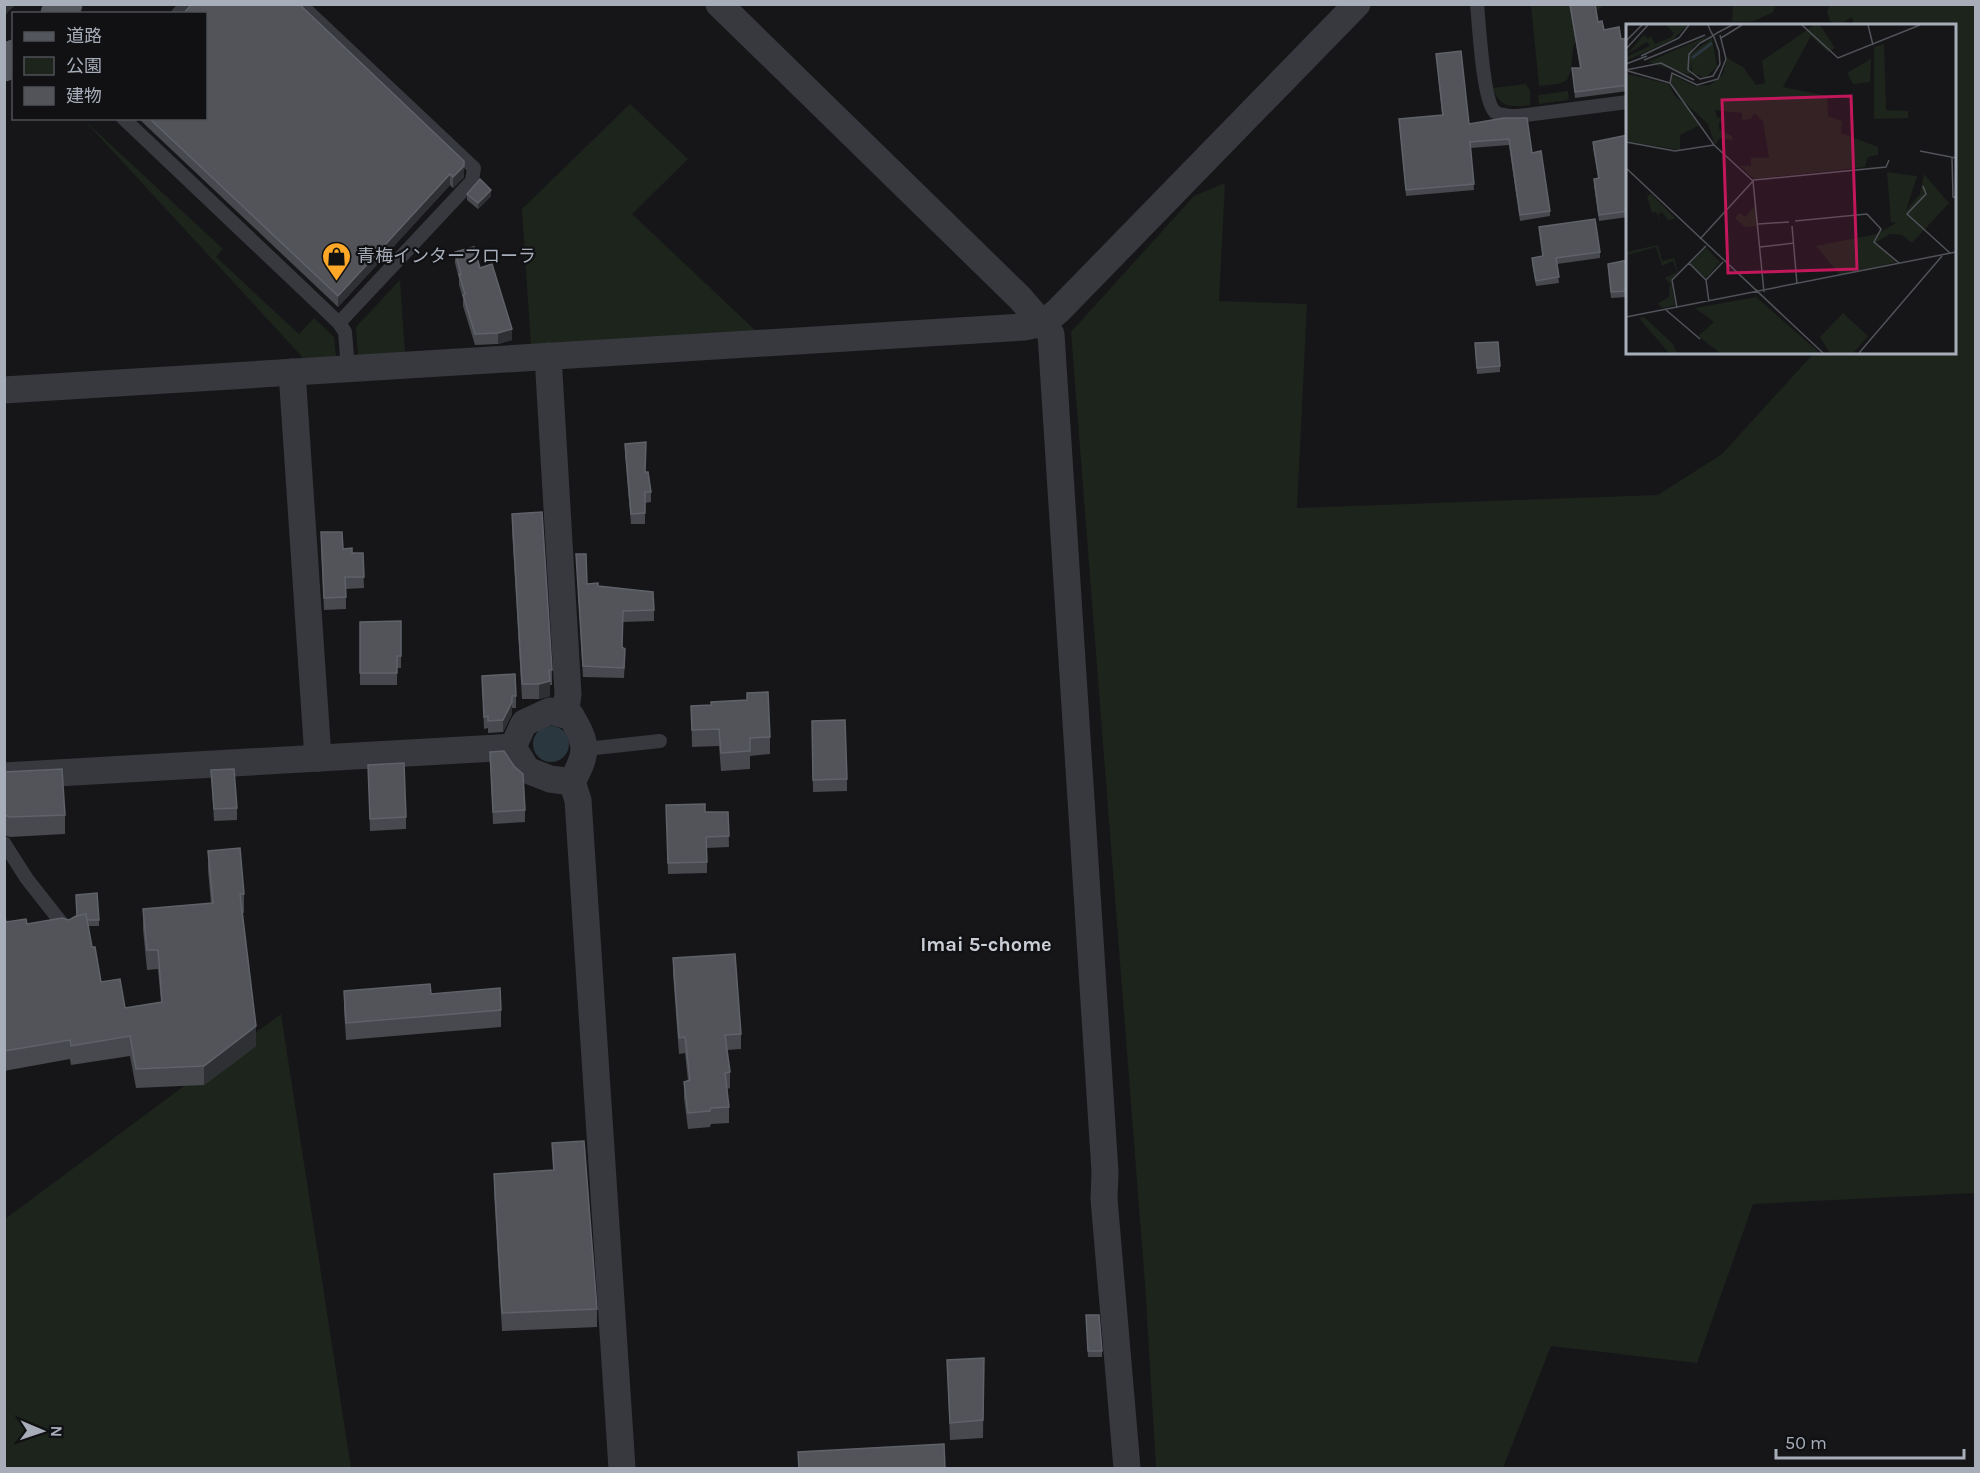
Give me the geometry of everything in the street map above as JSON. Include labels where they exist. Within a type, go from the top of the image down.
[{"type":"street","points":[[718,4],[1012,290],[1051,334],[1105,1172],[1104,1199],[1127,1468]]},
{"type":"street","points":[[4,390],[1024,327],[1043,323],[1058,311],[1357,4]]},
{"type":"street","points":[[548,356],[568,694],[565,715]]},
{"type":"street","points":[[292,372],[318,758]]},
{"type":"street","points":[[513,747],[524,723],[550,711],[571,716],[584,739],[582,763],[572,782],[578,800],[622,1468]]},
{"type":"street","points":[[4,776],[513,747]]},
{"type":"street","points":[[513,747],[527,770],[550,779],[572,782]]},
{"type":"lane","points":[[300,4],[474,168],[472,181],[339,323]]},
{"type":"lane","points":[[1477,4],[1486,88],[1490,105],[1496,113],[1518,116],[1626,102]]},
{"type":"lane","points":[[125,120],[339,323],[345,332],[348,369]]},
{"type":"lane","points":[[584,747],[595,748],[660,741]]},
{"type":"lane","points":[[4,843],[27,879],[68,931]]},
{"type":"green space","points":[[1733,4],[1776,5],[1773,12],[1754,21],[1732,22]]},
{"type":"green space","points":[[1830,4],[1975,5],[1975,1193],[1753,1204],[1697,1363],[1551,1346],[1503,1468],[1156,1468],[1145,1284],[1071,332],[1194,196],[1225,183],[1219,301],[1307,304],[1297,508],[1658,495],[1722,454],[1813,354],[1956,354],[1956,24],[1854,24],[1852,17],[1837,24],[1830,21],[1827,11]]},
{"type":"green space","points":[[1531,5],[1605,5],[1584,18],[1573,48],[1571,70],[1567,80],[1559,84],[1539,86]]},
{"type":"green space","points":[[1526,84],[1530,90],[1530,105],[1523,106],[1502,103],[1493,88]]},
{"type":"green space","points":[[1568,91],[1569,100],[1539,104],[1538,95]]},
{"type":"green space","points":[[630,104],[688,159],[632,214],[758,333],[531,347],[522,209]]},
{"type":"green space","points":[[84,120],[223,249],[216,257],[299,334],[314,318],[334,337],[336,356],[305,360]]},
{"type":"green space","points":[[400,280],[405,354],[358,357],[356,327]]},
{"type":"green space","points":[[281,1014],[351,1468],[5,1468],[5,1219]]},
{"type":"shaded area","points":[[551,726],[564,731],[569,744],[564,757],[551,762],[538,757],[533,744],[538,731]]},
{"type":"building","points":[[192,4],[299,4],[464,161],[464,166],[453,177],[450,174],[338,296],[151,120],[207,120],[207,12],[185,12]]},
{"type":"building","points":[[1570,4],[1595,4],[1598,22],[1602,21],[1604,30],[1619,27],[1621,39],[1626,38],[1626,85],[1575,92],[1572,68],[1581,68]]},
{"type":"building","points":[[1461,51],[1469,124],[1504,118],[1527,118],[1532,153],[1541,151],[1550,211],[1520,215],[1509,139],[1470,142],[1474,184],[1406,190],[1399,119],[1443,115],[1436,54]]},
{"type":"building","points":[[1626,135],[1626,211],[1599,215],[1594,179],[1599,178],[1593,142]]},
{"type":"building","points":[[480,179],[491,190],[478,203],[467,194]]},
{"type":"building","points":[[1595,219],[1600,252],[1556,258],[1559,277],[1536,281],[1532,258],[1543,256],[1539,227]]},
{"type":"building","points":[[474,247],[480,268],[492,264],[512,329],[498,333],[475,334],[463,295],[465,294],[455,252]]},
{"type":"building","points":[[1626,260],[1626,291],[1611,292],[1608,264]]},
{"type":"building","points":[[1498,342],[1500,366],[1477,368],[1475,343]]},
{"type":"building","points":[[646,442],[645,472],[648,472],[651,492],[645,492],[645,513],[631,514],[625,444]]},
{"type":"building","points":[[542,512],[552,670],[549,670],[550,681],[539,684],[522,684],[512,514]]},
{"type":"building","points":[[321,532],[342,532],[343,549],[352,548],[352,553],[363,553],[364,577],[345,577],[346,597],[324,598]]},
{"type":"building","points":[[576,554],[586,554],[587,584],[598,583],[598,586],[653,592],[654,610],[623,611],[624,668],[583,666]]},
{"type":"building","points":[[401,621],[401,656],[397,656],[397,673],[360,673],[360,622]]},
{"type":"building","points":[[515,674],[516,696],[512,696],[512,702],[503,720],[488,721],[488,716],[484,717],[482,676]]},
{"type":"building","points":[[768,692],[770,737],[750,738],[750,751],[721,753],[719,729],[692,730],[691,706],[711,705],[711,702],[747,700],[747,693]]},
{"type":"building","points":[[845,720],[847,779],[813,780],[812,721]]},
{"type":"building","points":[[504,751],[514,766],[523,774],[525,810],[493,812],[490,752]]},
{"type":"building","points":[[404,763],[406,817],[370,819],[368,765]]},
{"type":"building","points":[[62,769],[65,815],[10,817],[4,815],[4,772]]},
{"type":"building","points":[[234,769],[237,808],[214,809],[211,770]]},
{"type":"building","points":[[705,804],[705,812],[728,812],[729,836],[706,837],[707,862],[668,863],[666,805]]},
{"type":"building","points":[[240,848],[244,894],[240,894],[256,1026],[204,1066],[136,1069],[130,1036],[71,1046],[70,1040],[4,1051],[4,913],[6,922],[26,919],[27,924],[62,918],[69,920],[86,914],[101,982],[120,979],[125,1008],[162,1002],[158,950],[147,950],[143,909],[213,903],[208,851]]},
{"type":"building","points":[[97,893],[99,920],[87,920],[86,914],[77,916],[76,895]]},
{"type":"building","points":[[735,954],[741,1034],[725,1035],[730,1072],[725,1073],[729,1107],[688,1113],[684,1082],[690,1080],[685,1037],[679,1038],[673,958]]},
{"type":"building","points":[[430,984],[431,994],[500,988],[501,1010],[346,1023],[344,991]]},
{"type":"building","points":[[584,1141],[597,1309],[502,1313],[494,1174],[554,1170],[552,1143]]},
{"type":"building","points":[[1086,1315],[1099,1315],[1102,1351],[1088,1351]]},
{"type":"building","points":[[984,1358],[983,1420],[950,1423],[947,1360]]},
{"type":"building","points":[[944,1444],[945,1468],[799,1468],[798,1452]]},
{"type":"place","name":"青梅インターフローラ","points":[[336,282]]},
{"type":"district","name":"Imai 5-chome","points":[[986,944]]}]
